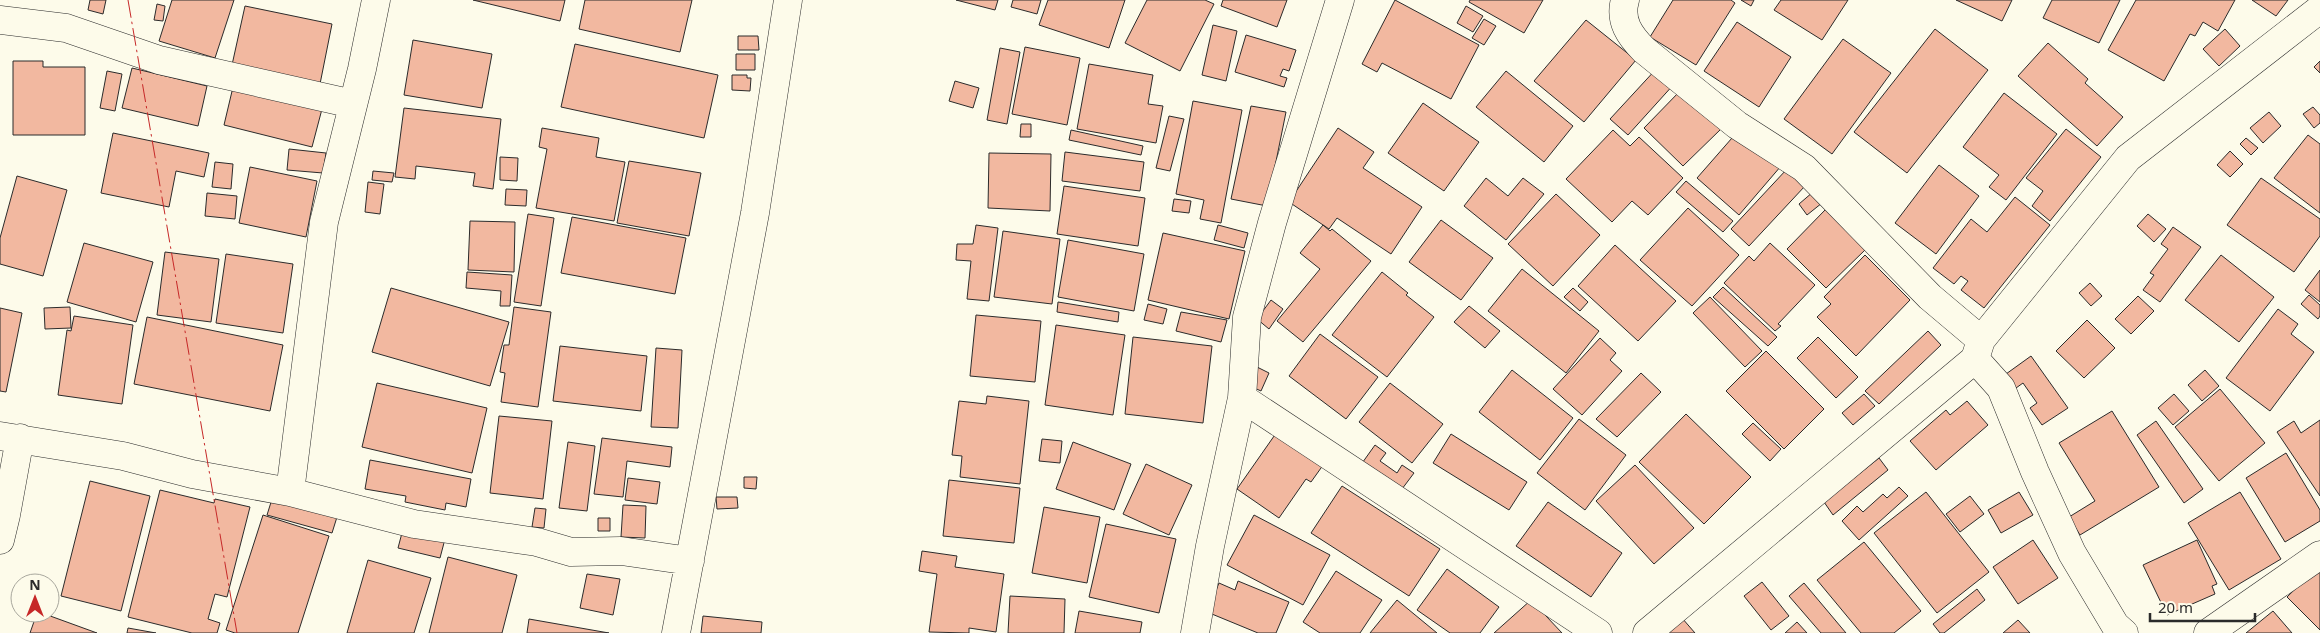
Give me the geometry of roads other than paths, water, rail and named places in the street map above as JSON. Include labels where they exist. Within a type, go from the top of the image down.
[{"type":"street","points":[[290,492],[324,222],[376,0]]},
{"type":"street","points":[[676,633],[754,222],[788,0]]},
{"type":"street","points":[[1195,633],[1210,546],[1242,398],[1247,318],[1272,223],[1340,0]]},
{"type":"street","points":[[1626,0],[1624,22],[1632,38],[1644,50],[1737,125],[1804,168],[1978,349],[2001,388],[2035,472],[2072,553],[2114,625],[2124,633]]},
{"type":"street","points":[[1647,633],[1978,349],[2128,158],[2320,9]]},
{"type":"street","points":[[0,20],[66,28],[160,60],[353,104]]},
{"type":"street","points":[[1242,398],[1598,633]]},
{"type":"street","points":[[0,540],[6,516],[10,437],[123,456],[192,474],[290,492],[414,524],[537,542],[571,552],[621,552],[690,561]]},
{"type":"street","points":[[2208,633],[2320,555]]}]
